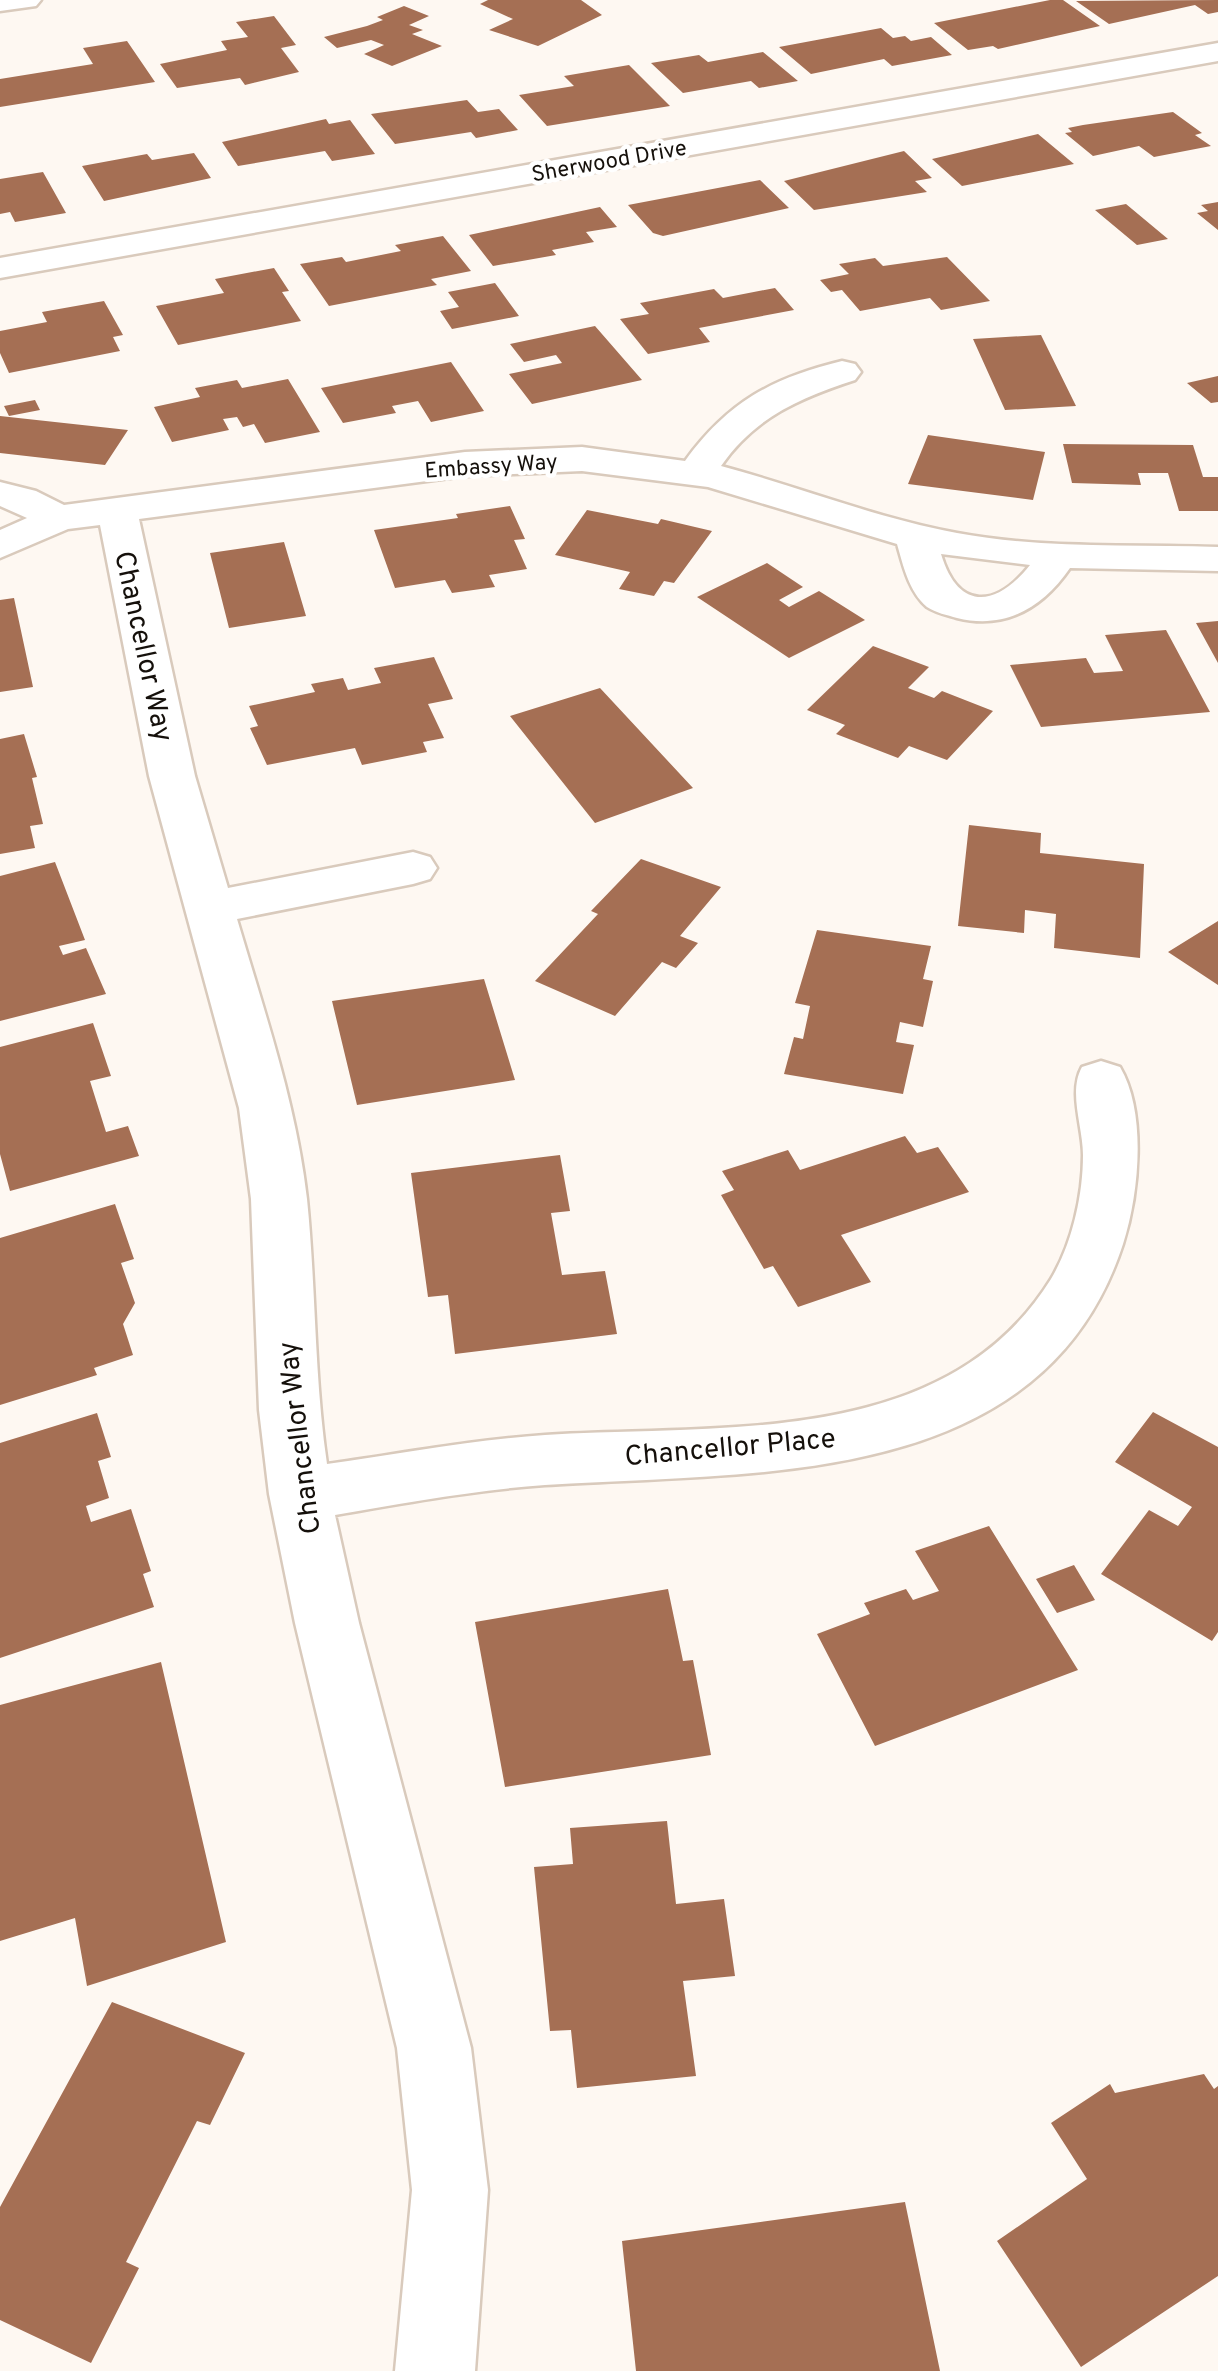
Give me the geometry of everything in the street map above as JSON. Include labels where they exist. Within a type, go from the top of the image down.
[{"type":"street","points":[[0,2],[26,0]]},
{"type":"street","name":"Sherwood Drive","points":[[0,268],[1218,52]]},
{"type":"street","points":[[697,472],[727,431],[763,400],[842,372]]},
{"type":"street","name":"Embassy Way","points":[[0,546],[58,518],[118,509],[508,461],[616,462],[697,472],[916,538],[1056,555],[1218,559]]},
{"type":"street","points":[[0,494],[22,499],[58,518]]},
{"type":"street","name":"Chancellor Way","points":[[118,509],[160,724],[266,1108],[279,1199],[288,1410],[300,1494],[327,1623],[434,2048],[450,2190],[436,2371]]},
{"type":"street","points":[[916,538],[938,595],[959,606],[984,610],[998,610],[1020,600],[1045,576],[1056,555]]},
{"type":"street","points":[[210,908],[413,868]]},
{"type":"street","name":"Chancellor Place","points":[[300,1494],[536,1460],[824,1442],[937,1411],[983,1385],[1032,1346],[1062,1310],[1084,1274],[1098,1234],[1110,1173],[1101,1080]]},
{"type":"building","points":[[488,0],[581,0],[602,15],[538,46],[489,30],[513,19],[480,4]]},
{"type":"building","points":[[1063,0],[1100,26],[998,49],[993,46],[968,50],[934,23]]},
{"type":"building","points":[[1218,0],[1218,12],[1208,14],[1195,5],[1109,24],[1076,1]]},
{"type":"building","points":[[404,6],[429,16],[409,25],[423,30],[412,34],[442,46],[392,66],[364,54],[384,45],[371,40],[337,48],[324,37],[383,20],[377,17]]},
{"type":"building","points":[[274,16],[296,45],[281,48],[299,72],[245,85],[240,78],[177,88],[160,64],[227,50],[221,41],[248,37],[236,22]]},
{"type":"building","points":[[881,28],[893,38],[905,36],[911,41],[931,37],[952,55],[892,66],[884,59],[811,74],[779,47]]},
{"type":"building","points":[[127,41],[155,82],[0,107],[0,79],[93,64],[83,48]]},
{"type":"building","points":[[763,52],[798,81],[759,88],[751,81],[683,93],[651,63],[699,55],[708,62]]},
{"type":"building","points":[[629,65],[670,106],[547,126],[519,95],[574,86],[564,76]]},
{"type":"building","points":[[467,100],[478,112],[499,109],[518,130],[476,138],[471,132],[395,144],[371,114]]},
{"type":"building","points":[[1173,112],[1202,133],[1195,135],[1211,146],[1154,157],[1139,146],[1093,156],[1065,133],[1072,132],[1068,128],[1083,125]]},
{"type":"building","points":[[326,119],[329,124],[350,120],[375,154],[332,161],[325,151],[238,166],[222,142]]},
{"type":"building","points":[[1038,134],[1074,164],[962,186],[932,159]]},
{"type":"building","points":[[904,151],[932,178],[915,181],[927,192],[814,210],[784,181]]},
{"type":"building","points":[[194,153],[211,178],[104,201],[82,166],[147,154],[152,160]]},
{"type":"building","points":[[43,172],[66,213],[15,222],[10,212],[0,214],[0,179]]},
{"type":"building","points":[[760,180],[789,208],[663,236],[653,233],[628,205]]},
{"type":"building","points":[[1218,202],[1218,230],[1197,213],[1208,211],[1201,205]]},
{"type":"building","points":[[1126,204],[1168,239],[1137,245],[1095,210]]},
{"type":"building","points":[[600,207],[617,227],[586,232],[594,242],[552,250],[556,255],[493,266],[469,235]]},
{"type":"building","points":[[443,236],[471,271],[431,279],[437,285],[329,306],[300,264],[342,257],[346,262],[401,251],[395,245]]},
{"type":"building","points":[[947,257],[990,301],[941,310],[930,298],[860,311],[842,290],[831,292],[820,280],[849,274],[839,264],[875,258],[883,266]]},
{"type":"building","points":[[274,268],[289,291],[282,292],[301,321],[178,345],[156,306],[224,293],[215,279]]},
{"type":"building","points":[[495,283],[519,316],[452,329],[440,311],[459,307],[448,292]]},
{"type":"building","points":[[775,288],[794,310],[699,328],[710,342],[648,354],[620,319],[649,314],[640,303],[714,289],[723,298]]},
{"type":"building","points":[[104,301],[123,335],[113,337],[120,351],[9,373],[0,353],[0,331],[47,322],[42,312]]},
{"type":"building","points":[[595,326],[642,380],[532,404],[509,374],[562,363],[556,355],[524,362],[510,344]]},
{"type":"building","points":[[1041,335],[1076,406],[1005,410],[973,339]]},
{"type":"building","points":[[451,362],[484,411],[431,422],[418,401],[392,406],[396,413],[343,423],[321,388]]},
{"type":"building","points":[[1218,376],[1218,402],[1211,403],[1187,383]]},
{"type":"building","points":[[288,379],[320,432],[265,443],[254,424],[243,427],[237,417],[223,419],[229,430],[172,442],[154,407],[200,397],[195,388],[237,380],[242,388]]},
{"type":"building","points":[[35,400],[40,410],[9,416],[4,406]]},
{"type":"building","points":[[0,416],[128,430],[105,465],[0,453]]},
{"type":"building","points":[[928,435],[1045,452],[1033,500],[908,484]]},
{"type":"building","points":[[1063,444],[1193,445],[1203,477],[1218,477],[1218,511],[1179,511],[1168,473],[1138,473],[1141,485],[1072,483]]},
{"type":"building","points":[[510,506],[525,539],[514,540],[527,569],[489,575],[495,587],[452,593],[445,580],[395,588],[374,530]]},
{"type":"building","points":[[587,510],[658,524],[661,519],[712,531],[674,583],[664,581],[654,596],[619,589],[630,572],[555,555]]},
{"type":"building","points":[[284,542],[306,616],[229,628],[210,553]]},
{"type":"building","points":[[767,563],[803,587],[779,600],[789,607],[819,591],[865,620],[789,658],[697,597]]},
{"type":"building","points":[[14,598],[33,687],[0,692],[0,600]]},
{"type":"building","points":[[1218,621],[1218,663],[1196,623]]},
{"type":"building","points":[[1166,630],[1210,712],[1041,727],[1010,665],[1086,658],[1094,673],[1123,671],[1105,635]]},
{"type":"building","points":[[873,646],[929,667],[908,688],[934,698],[942,691],[993,711],[947,760],[909,746],[898,758],[836,734],[845,725],[807,710]]},
{"type":"building","points":[[434,657],[453,699],[428,704],[444,738],[423,742],[427,752],[362,765],[355,748],[267,765],[250,728],[258,726],[249,706],[315,692],[311,684],[343,678],[348,690],[381,683],[374,668]]},
{"type":"building","points":[[600,688],[693,788],[595,823],[510,716]]},
{"type":"building","points":[[24,734],[37,777],[32,778],[43,824],[30,826],[35,848],[0,854],[0,739]]},
{"type":"building","points":[[969,825],[1041,833],[1040,853],[1144,864],[1140,958],[1054,948],[1056,914],[1025,910],[1024,933],[958,926]]},
{"type":"building","points":[[641,859],[721,887],[680,936],[698,943],[676,968],[662,962],[615,1016],[535,981],[598,914],[591,911]]},
{"type":"building","points":[[55,862],[85,940],[59,946],[63,955],[86,948],[106,994],[0,1021],[0,876]]},
{"type":"building","points":[[1218,921],[1218,985],[1168,952]]},
{"type":"building","points":[[817,930],[931,946],[923,979],[933,981],[923,1027],[900,1022],[896,1042],[914,1045],[903,1094],[784,1074],[794,1037],[803,1039],[810,1006],[795,1003]]},
{"type":"building","points":[[484,979],[515,1080],[357,1105],[332,1001]]},
{"type":"building","points":[[93,1023],[111,1076],[90,1081],[106,1132],[128,1126],[139,1156],[10,1191],[0,1154],[0,1047]]},
{"type":"building","points":[[905,1136],[917,1153],[938,1147],[969,1192],[841,1235],[871,1282],[798,1307],[773,1266],[764,1269],[721,1195],[734,1190],[722,1171],[788,1150],[800,1170]]},
{"type":"building","points":[[560,1155],[570,1211],[551,1213],[562,1275],[605,1271],[617,1334],[455,1354],[448,1295],[428,1297],[411,1173]]},
{"type":"building","points":[[115,1204],[134,1259],[121,1263],[135,1303],[123,1324],[133,1355],[94,1368],[97,1375],[0,1405],[0,1238]]},
{"type":"building","points":[[1153,1412],[1218,1447],[1218,1632],[1212,1641],[1101,1574],[1149,1510],[1178,1526],[1192,1507],[1115,1462]]},
{"type":"building","points":[[97,1413],[111,1457],[98,1461],[109,1498],[86,1506],[91,1522],[131,1509],[151,1571],[143,1574],[154,1607],[0,1658],[0,1443]]},
{"type":"building","points":[[989,1526],[1078,1670],[875,1746],[817,1634],[870,1614],[864,1603],[906,1589],[913,1600],[939,1591],[915,1551]]},
{"type":"building","points":[[1074,1565],[1095,1600],[1057,1613],[1036,1579]]},
{"type":"building","points":[[668,1589],[683,1661],[693,1660],[711,1755],[505,1787],[475,1622]]},
{"type":"building","points":[[161,1662],[226,1942],[87,1986],[75,1918],[0,1941],[0,1705]]},
{"type":"building","points":[[667,1821],[676,1904],[724,1899],[735,1976],[683,1981],[696,2076],[577,2088],[571,2030],[550,2031],[534,1867],[573,1864],[570,1828]]},
{"type":"building","points":[[112,2002],[245,2053],[210,2125],[197,2121],[126,2262],[139,2268],[91,2363],[0,2320],[0,2207]]},
{"type":"building","points":[[1204,2074],[1214,2089],[1218,2086],[1218,2276],[1081,2367],[997,2241],[1087,2179],[1051,2123],[1110,2084],[1115,2093]]},
{"type":"building","points":[[905,2202],[940,2371],[636,2371],[622,2241]]}]
